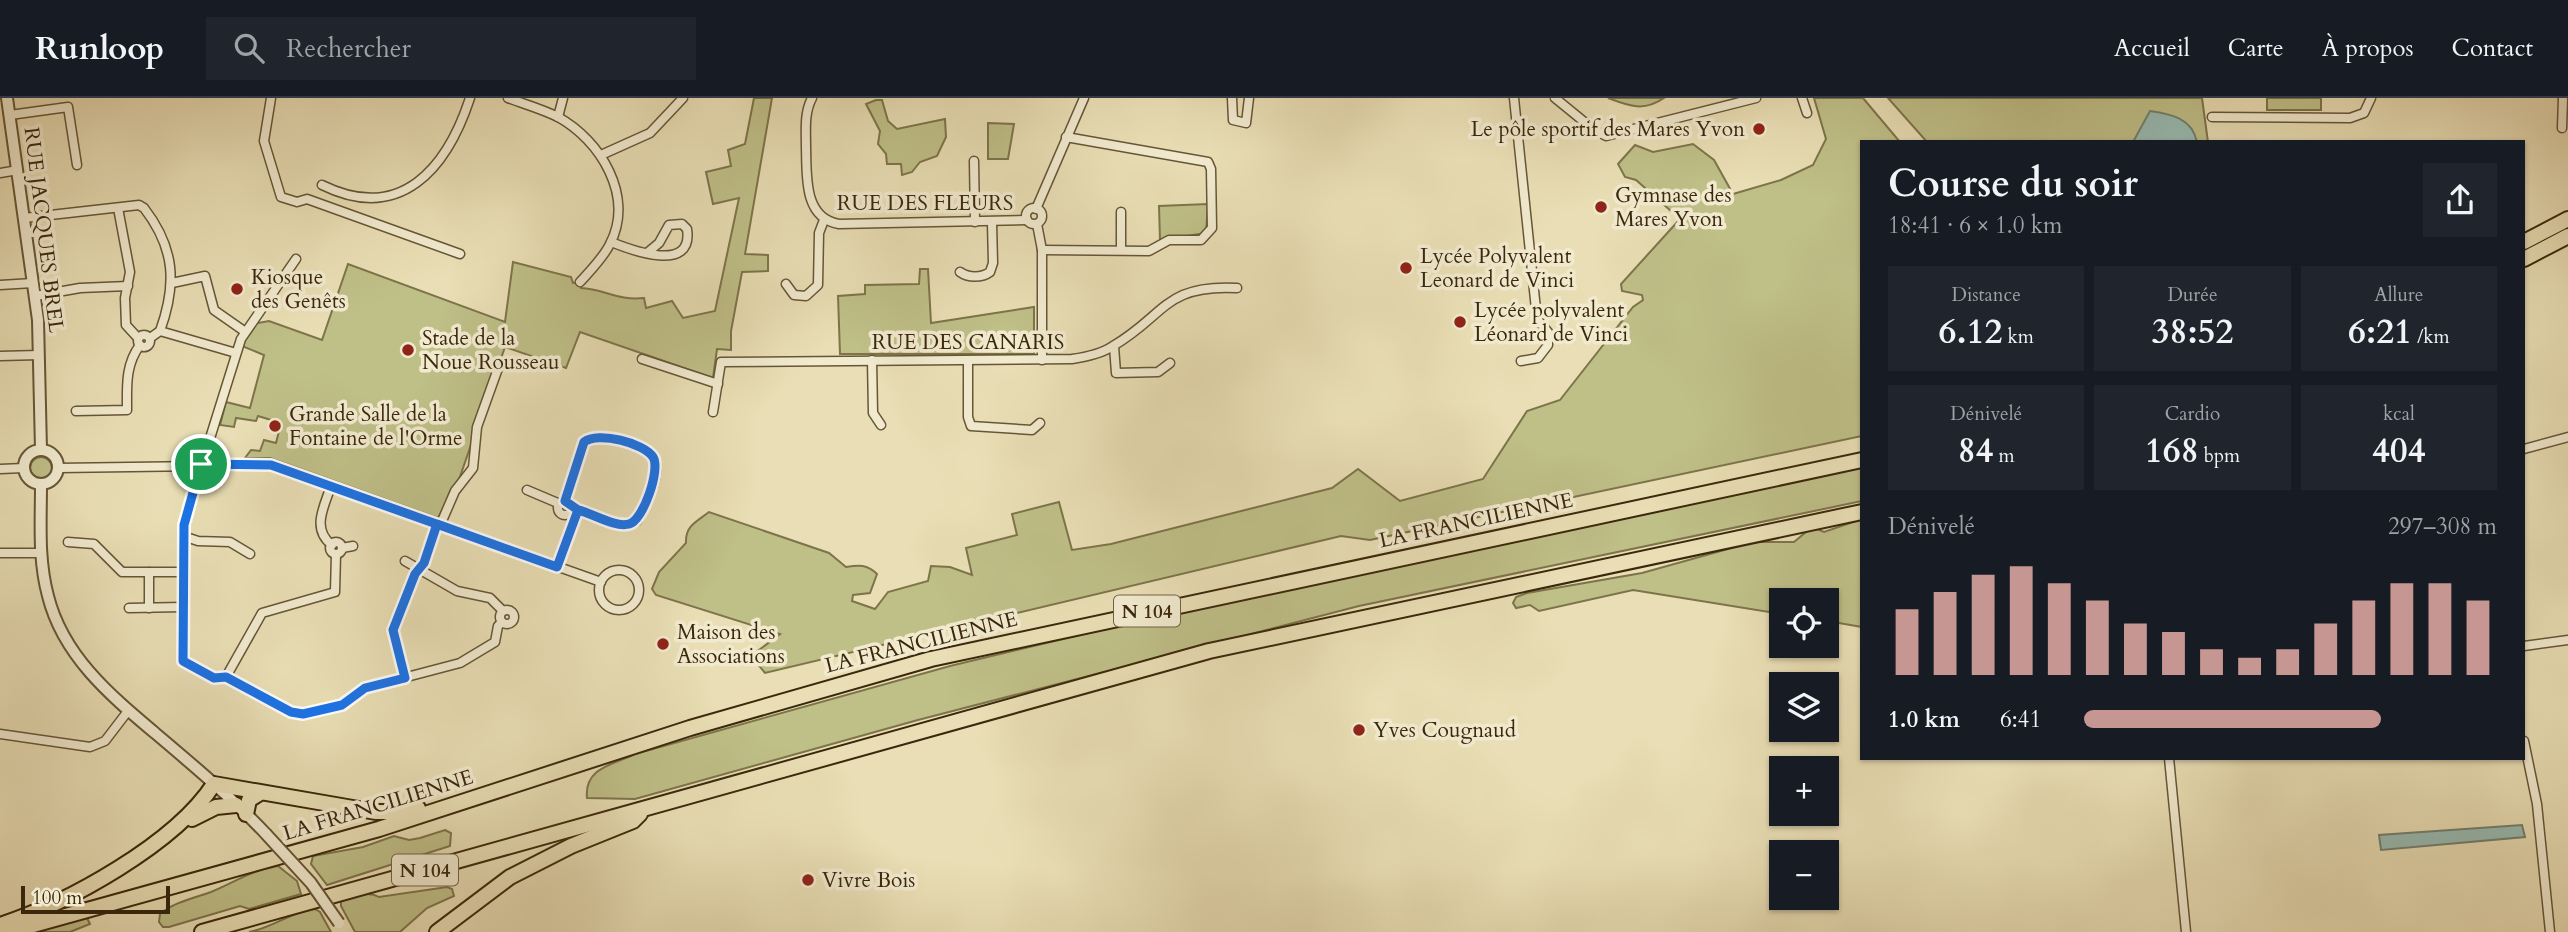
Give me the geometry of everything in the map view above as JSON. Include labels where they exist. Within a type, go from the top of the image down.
[{"type":"highway","points":[[2525,241],[2568,219]]},
{"type":"highway","points":[[2525,258],[2568,236]]},
{"type":"highway","name":"LA FRANCILIENNE","points":[[8,932],[444,808],[690,728],[931,659],[1860,460]]},
{"type":"highway","name":"N 104","points":[[202,932],[1209,651],[1860,513]]},
{"type":"highway","points":[[176,827],[200,805],[214,784],[376,812],[397,812],[425,806],[444,808]]},
{"type":"highway","points":[[0,925],[80,892],[176,827],[216,807],[241,809],[260,793]]},
{"type":"highway","points":[[437,932],[510,877],[571,846],[633,821],[647,807]]},
{"type":"street","name":"RUE JACQUES BREL","points":[[7,98],[35,296],[41,450]]},
{"type":"street","points":[[271,98],[264,141],[281,197],[297,202],[307,199],[460,254]]},
{"type":"street","points":[[321,185],[358,198],[399,193],[417,184],[445,156],[459,131],[470,98]]},
{"type":"street","points":[[508,98],[558,117],[577,130],[601,155],[616,190],[615,226],[611,242],[580,282]]},
{"type":"street","points":[[558,117],[563,98]]},
{"type":"street","points":[[601,155],[650,133],[683,98]]},
{"type":"street","name":"RUE DES FLEURS","points":[[812,98],[806,121],[807,187],[812,202],[824,219],[839,224],[992,223],[1027,220]]},
{"type":"street","points":[[1037,224],[1027,220],[1027,212],[1036,209],[1084,98]]},
{"type":"street","points":[[1232,98],[1233,120],[1246,123],[1249,118],[1250,98]]},
{"type":"street","points":[[1514,98],[1537,319],[1548,332],[1548,345],[1538,358],[1521,361]]},
{"type":"street","points":[[1555,98],[1593,129],[1606,135],[1756,98]]},
{"type":"street","points":[[1802,98],[1807,113]]},
{"type":"street","points":[[2212,117],[2350,118],[2364,113],[2371,98]]},
{"type":"street","points":[[2562,128],[2563,98]]},
{"type":"street","points":[[10,115],[68,107],[77,165]]},
{"type":"street","points":[[1042,250],[1149,251],[1169,240],[1201,240],[1212,228],[1211,169],[1201,159],[1066,137]]},
{"type":"street","points":[[974,161],[975,222]]},
{"type":"street","points":[[0,173],[18,170]]},
{"type":"street","points":[[24,218],[139,205],[151,217],[167,246],[172,283],[160,331],[149,338],[148,345],[139,342],[126,326],[124,298],[130,272],[118,208]]},
{"type":"street","points":[[1036,209],[1042,216],[1037,224],[1042,250],[1042,360]]},
{"type":"street","points":[[1121,212],[1121,250]]},
{"type":"street","points":[[786,284],[794,295],[806,296],[818,285],[819,233],[824,219]]},
{"type":"street","points":[[960,272],[965,276],[982,276],[990,272],[993,264],[992,223]]},
{"type":"street","points":[[611,242],[660,257],[674,254],[685,243],[687,229],[682,224],[669,225],[659,243],[647,253]]},
{"type":"street","points":[[296,259],[244,331],[201,464],[183,536],[183,661],[214,678],[226,677],[291,712],[303,714],[342,705],[365,688],[460,663],[495,642],[498,626],[502,622],[511,622],[514,614],[511,611],[503,611],[490,598],[457,591],[405,561]]},
{"type":"street","points":[[172,283],[205,276],[214,310],[244,331]]},
{"type":"street","points":[[0,285],[33,283]]},
{"type":"street","points":[[35,296],[80,288],[128,286]]},
{"type":"street","name":"RUE DES CANARIS","points":[[718,384],[721,362],[1072,359],[1114,346],[1171,300],[1203,290],[1237,288]]},
{"type":"street","points":[[160,331],[236,353]]},
{"type":"street","points":[[76,411],[127,410],[127,377],[139,342]]},
{"type":"street","points":[[1114,346],[1116,373],[1158,372],[1170,363]]},
{"type":"street","points":[[0,356],[39,355]]},
{"type":"street","points":[[642,359],[718,384],[713,412]]},
{"type":"street","points":[[872,360],[873,413],[881,425]]},
{"type":"street","points":[[968,361],[968,417],[971,426],[1032,430],[1040,423]]},
{"type":"street","points":[[405,678],[393,630],[418,569],[424,563],[437,524],[442,521],[455,491],[473,468],[477,427],[499,363]]},
{"type":"street","points":[[598,436],[616,440],[649,453],[656,463],[655,475],[639,517],[632,524],[622,524],[575,509],[564,515],[559,510],[584,442],[598,436]]},
{"type":"street","points":[[2525,450],[2568,437]]},
{"type":"street","points":[[41,450],[54,457],[58,468],[55,476],[43,484],[29,479],[24,468],[29,456],[41,450]]},
{"type":"street","points":[[58,468],[271,465],[601,582]]},
{"type":"street","points":[[0,469],[24,468]]},
{"type":"street","points":[[43,484],[41,553],[47,595],[66,641],[101,687],[241,809],[311,883],[342,928]]},
{"type":"street","points":[[226,677],[262,613],[335,592],[339,543],[332,545],[324,538],[320,522],[331,486]]},
{"type":"street","points":[[527,490],[562,502]]},
{"type":"street","points":[[557,567],[575,509]]},
{"type":"street","points":[[183,536],[198,541],[230,542],[250,554]]},
{"type":"street","points":[[68,542],[94,544],[122,572],[183,572]]},
{"type":"street","points":[[339,551],[354,546]]},
{"type":"street","points":[[0,553],[41,553]]},
{"type":"street","points":[[625,570],[638,582],[638,598],[623,610],[611,608],[601,596],[601,582],[611,571],[625,570]]},
{"type":"street","points":[[149,572],[149,608]]},
{"type":"street","points":[[129,608],[183,607]]},
{"type":"street","points":[[2525,646],[2568,640]]},
{"type":"street","points":[[0,734],[90,747],[105,741],[128,711]]},
{"type":"street","points":[[2525,746],[2537,804],[2550,932]]},
{"type":"street","points":[[2169,760],[2186,932]]},
{"type":"green space","points":[[754,98],[772,98],[745,254],[768,255],[768,271],[742,272],[731,331],[731,350],[717,349],[713,378],[580,332],[566,368],[505,347],[455,491],[438,518],[270,458],[245,458],[251,450],[260,451],[264,440],[276,443],[281,423],[258,416],[256,421],[236,418],[234,427],[220,425],[226,402],[250,408],[264,355],[242,346],[253,324],[269,321],[322,340],[348,264],[505,322],[513,262],[571,277],[573,283],[580,282],[581,288],[626,298],[644,298],[646,308],[672,301],[683,318],[715,311],[739,198],[713,204],[706,172],[731,166],[728,150],[745,144]]},
{"type":"green space","points":[[1608,98],[1664,98],[1643,106]]},
{"type":"green space","points":[[1814,98],[1863,98],[1898,140],[1860,140],[1860,436],[1370,540],[1341,536],[765,673],[751,656],[780,634],[656,595],[652,589],[659,572],[686,543],[689,528],[709,512],[829,553],[846,567],[870,568],[877,574],[870,593],[853,595],[852,601],[875,609],[888,592],[928,581],[931,566],[950,567],[972,575],[966,548],[1017,535],[1012,514],[1059,502],[1072,550],[1111,544],[1332,488],[1358,469],[1400,501],[1483,479],[1527,411],[1560,400],[1633,307],[1643,300],[1642,295],[1622,291],[1621,284],[1680,219],[1636,180],[1625,177],[1618,164],[1635,145],[1653,152],[1693,144],[1714,160],[1733,194],[1781,180],[1813,165],[1826,139]]},
{"type":"green space","points":[[1888,98],[2202,98],[2208,140],[1925,140]]},
{"type":"green space","points":[[2267,98],[2321,98],[2321,110],[2267,110]]},
{"type":"green space","points":[[882,100],[888,121],[897,129],[945,119],[946,137],[937,156],[920,162],[912,172],[902,175],[901,164],[887,164],[886,154],[878,144],[880,131],[866,104]]},
{"type":"green space","points":[[988,123],[1014,124],[1008,159],[988,159]]},
{"type":"green space","points":[[1208,204],[1206,233],[1160,240],[1159,206]]},
{"type":"green space","points":[[920,269],[928,269],[931,323],[1034,307],[1034,354],[840,354],[838,296],[865,294],[865,285],[919,284]]},
{"type":"green space","points":[[41,457],[49,460],[52,468],[49,476],[41,479],[33,476],[30,468],[33,460]]},
{"type":"green space","points":[[1860,466],[1860,501],[1359,606],[918,720],[635,799],[587,798],[587,788],[595,774],[635,754],[950,666],[1122,625]]},
{"type":"green space","points":[[1860,520],[1860,627],[1839,623],[1839,588],[1769,588],[1769,612],[1633,590],[1539,611],[1530,605],[1516,608],[1513,603],[1516,597],[1527,593],[1642,573],[1753,542],[1794,542],[1812,527],[1824,532]]},
{"type":"green space","points":[[445,830],[451,833],[450,846],[327,885],[311,864],[313,856],[363,847],[394,836],[409,840]]},
{"type":"green space","points":[[278,866],[297,881],[301,894],[249,909],[240,906],[169,927],[163,927],[159,922],[160,914],[178,903],[211,892],[252,873]]},
{"type":"green space","points":[[447,887],[452,889],[454,896],[427,908],[400,932],[355,932],[341,906],[341,901],[360,895],[379,897]]},
{"type":"green space","points":[[315,909],[320,912],[331,932],[249,932],[297,913]]},
{"type":"green space","points":[[86,916],[90,924],[70,932],[22,932]]},
{"type":"water","points":[[2150,111],[2173,116],[2185,122],[2196,140],[2134,140]]},
{"type":"water","points":[[2522,825],[2525,837],[2381,850],[2379,835]]},
{"type":"place","name":"Le pôle sportif des Mares Yvon","points":[[1759,129]]},
{"type":"place","name":"Gymnase des Mares Yvon","points":[[1601,207]]},
{"type":"place","name":"Lycée Polyvalent Leonard de Vinci","points":[[1406,268]]},
{"type":"place","name":"Kiosque des Genêts","points":[[237,289]]},
{"type":"place","name":"Lycée polyvalent Léonard de Vinci","points":[[1460,322]]},
{"type":"place","name":"Stade de la Noue Rousseau","points":[[408,350]]},
{"type":"place","name":"Grande Salle de la Fontaine de l'Orme","points":[[275,426]]},
{"type":"place","name":"Maison des Associations","points":[[663,644]]},
{"type":"place","name":"Yves Cougnaud","points":[[1359,730]]},
{"type":"place","name":"Vivre Bois","points":[[808,880]]},
{"type":"route","points":[[201,464],[184,525],[183,661],[214,678],[226,677],[291,712],[303,714],[342,705],[365,688],[405,678],[393,630],[415,574],[424,563],[437,524],[557,567],[578,510],[572,509],[570,503],[565,501],[584,442],[593,437],[606,436],[645,450],[654,459],[657,471],[639,517],[632,524],[622,524],[578,510],[557,567],[271,465],[201,464]]}]
